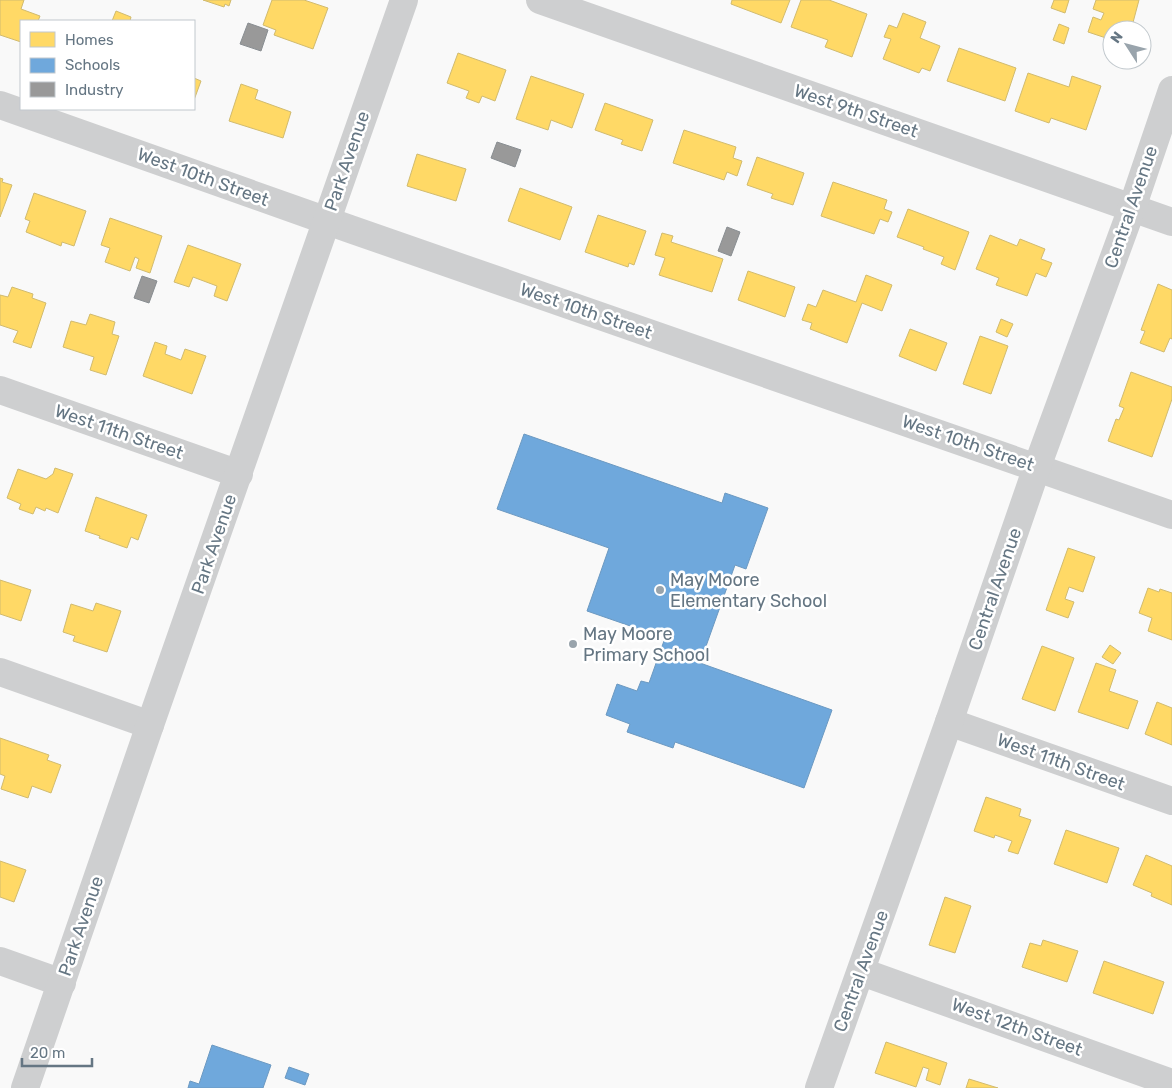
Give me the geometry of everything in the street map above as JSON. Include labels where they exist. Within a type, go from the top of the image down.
[{"type":"street","name":"Park Avenue","points":[[25,1088],[404,0]]},
{"type":"street","name":"West 9th Street","points":[[540,0],[1172,222]]},
{"type":"street","name":"Central Avenue","points":[[819,1088],[862,972],[1037,467],[1132,208],[1172,90]]},
{"type":"street","name":"West 10th Street","points":[[0,105],[326,221],[1172,515]]},
{"type":"street","name":"West 11th Street","points":[[0,390],[239,474]]},
{"type":"street","points":[[0,672],[150,725]]},
{"type":"street","name":"West 11th Street","points":[[949,722],[1172,801]]},
{"type":"street","points":[[0,960],[62,983]]},
{"type":"street","name":"West 12th Street","points":[[862,972],[1172,1083]]},
{"type":"building: Homes","points":[[0,0],[24,0],[21,9],[40,16],[38,20],[20,20],[20,42],[0,35]]},
{"type":"building: Homes","points":[[203,0],[231,0],[229,6],[225,4],[224,7]]},
{"type":"building: Homes","points":[[272,0],[304,0],[328,8],[313,49],[274,35],[276,30],[263,25]]},
{"type":"building: Homes","points":[[732,0],[790,0],[781,23],[731,4]]},
{"type":"building: Homes","points":[[801,0],[829,0],[867,14],[852,57],[825,47],[828,40],[791,27]]},
{"type":"building: Homes","points":[[1054,0],[1069,0],[1065,13],[1051,8]]},
{"type":"building: Homes","points":[[1096,0],[1139,0],[1134,20],[1102,20],[1102,37],[1088,32],[1093,17],[1101,20],[1104,13],[1093,9]]},
{"type":"building: Homes","points":[[116,11],[131,17],[130,20],[112,20]]},
{"type":"building: Homes","points":[[903,13],[926,22],[920,38],[940,46],[930,71],[922,68],[919,73],[883,59],[891,39],[884,37],[889,25],[897,28]]},
{"type":"building: Homes","points":[[1059,24],[1069,28],[1064,44],[1053,40]]},
{"type":"building: Homes","points":[[959,48],[1016,68],[1005,101],[947,81]]},
{"type":"building: Homes","points":[[458,53],[506,70],[495,101],[482,96],[479,103],[466,98],[469,91],[447,83]]},
{"type":"building: Homes","points":[[1028,73],[1069,87],[1072,76],[1101,86],[1086,130],[1051,118],[1049,123],[1015,111]]},
{"type":"building: Homes","points":[[531,76],[584,94],[572,128],[551,120],[548,130],[516,119]]},
{"type":"building: Homes","points":[[195,78],[201,81],[195,97]]},
{"type":"building: Homes","points":[[241,84],[258,90],[255,99],[291,112],[283,138],[229,121]]},
{"type":"building: Homes","points":[[605,103],[653,120],[642,151],[621,144],[623,140],[595,130]]},
{"type":"building: Homes","points":[[684,130],[736,147],[733,158],[742,161],[737,176],[727,172],[724,180],[673,163]]},
{"type":"building: Homes","points":[[417,154],[466,169],[456,201],[407,186]]},
{"type":"building: Homes","points":[[757,157],[804,173],[793,205],[771,198],[773,194],[747,185]]},
{"type":"building: Homes","points":[[0,178],[3,179],[2,182],[12,185],[0,217]]},
{"type":"building: Homes","points":[[833,182],[887,200],[884,209],[892,212],[888,222],[880,219],[874,234],[821,216]]},
{"type":"building: Homes","points":[[520,188],[572,207],[560,240],[508,221]]},
{"type":"building: Homes","points":[[34,193],[86,211],[74,246],[62,242],[61,246],[26,232],[30,221],[25,219]]},
{"type":"building: Homes","points":[[908,209],[969,232],[955,270],[941,264],[944,257],[897,237]]},
{"type":"building: Homes","points":[[598,215],[646,231],[634,265],[629,263],[628,267],[585,252]]},
{"type":"building: Homes","points":[[110,218],[162,236],[150,273],[136,268],[139,259],[135,257],[130,271],[105,262],[110,248],[101,245]]},
{"type":"building: Homes","points":[[662,233],[673,236],[671,242],[723,259],[712,292],[659,275],[665,258],[655,255]]},
{"type":"building: Homes","points":[[990,235],[1017,246],[1020,239],[1045,249],[1041,259],[1052,263],[1046,277],[1036,273],[1027,296],[996,285],[999,278],[976,269]]},
{"type":"building: Homes","points":[[188,245],[241,264],[227,301],[214,296],[217,286],[193,277],[189,287],[174,282]]},
{"type":"building: Homes","points":[[748,271],[795,287],[785,317],[738,300]]},
{"type":"building: Homes","points":[[866,275],[892,285],[882,311],[862,303],[847,343],[810,329],[812,323],[802,320],[808,304],[816,307],[823,290],[856,302]]},
{"type":"building: Homes","points":[[1158,284],[1172,290],[1172,339],[1170,338],[1164,352],[1140,343],[1145,331],[1141,330]]},
{"type":"building: Homes","points":[[12,287],[33,294],[32,298],[46,303],[31,348],[13,342],[18,331],[0,325],[0,295],[8,297]]},
{"type":"building: Homes","points":[[90,314],[115,322],[112,334],[119,336],[106,375],[90,370],[94,357],[63,347],[71,321],[86,325]]},
{"type":"building: Homes","points":[[1001,319],[1013,324],[1007,337],[996,332]]},
{"type":"building: Homes","points":[[910,329],[947,343],[936,371],[899,356]]},
{"type":"building: Homes","points":[[980,336],[1008,346],[991,394],[963,384]]},
{"type":"building: Homes","points":[[155,342],[167,346],[165,354],[181,360],[185,349],[206,356],[192,394],[143,376]]},
{"type":"building: Homes","points":[[1131,372],[1172,387],[1172,399],[1152,457],[1108,441],[1116,419],[1119,420],[1124,408],[1119,406]]},
{"type":"building: Homes","points":[[55,468],[73,474],[58,513],[46,508],[45,511],[36,507],[33,514],[19,509],[21,504],[7,498],[18,469],[46,479],[53,474]]},
{"type":"building: Homes","points":[[96,497],[147,515],[138,540],[131,537],[127,548],[85,531]]},
{"type":"building: Homes","points":[[1068,548],[1095,557],[1083,592],[1069,587],[1065,599],[1074,602],[1068,618],[1046,610]]},
{"type":"building: Homes","points":[[0,580],[31,590],[21,621],[0,614]]},
{"type":"building: Homes","points":[[1148,588],[1159,592],[1160,589],[1172,593],[1172,640],[1148,631],[1152,618],[1139,613]]},
{"type":"building: Homes","points":[[96,603],[121,611],[107,652],[73,641],[75,636],[63,632],[71,604],[93,611]]},
{"type":"building: Homes","points":[[1110,645],[1121,653],[1113,664],[1102,657]]},
{"type":"building: Homes","points":[[1042,646],[1074,658],[1055,711],[1022,699]]},
{"type":"building: Homes","points":[[1096,663],[1116,670],[1109,691],[1138,701],[1128,729],[1078,712]]},
{"type":"building: Homes","points":[[1157,702],[1172,708],[1172,745],[1145,734]]},
{"type":"building: Homes","points":[[0,738],[49,755],[47,760],[61,765],[51,793],[32,786],[28,798],[1,789],[5,776],[0,774]]},
{"type":"building: Homes","points":[[986,797],[1021,809],[1019,816],[1031,820],[1018,854],[1008,851],[1012,841],[995,835],[994,838],[974,831]]},
{"type":"building: Homes","points":[[1066,830],[1119,848],[1107,883],[1054,864]]},
{"type":"building: Homes","points":[[1146,855],[1172,866],[1172,905],[1151,896],[1152,893],[1133,885]]},
{"type":"building: Homes","points":[[0,861],[26,870],[14,902],[0,897]]},
{"type":"building: Homes","points":[[945,897],[971,906],[955,953],[929,945]]},
{"type":"building: Homes","points":[[1043,940],[1078,951],[1067,982],[1022,967],[1030,943],[1041,946]]},
{"type":"building: Homes","points":[[1104,961],[1164,982],[1153,1014],[1093,993]]},
{"type":"building: Homes","points":[[886,1042],[947,1063],[940,1085],[926,1080],[929,1069],[923,1067],[916,1087],[875,1073]]},
{"type":"building: Homes","points":[[969,1079],[998,1088],[966,1088]]},
{"type":"building: Schools","name":"May Moore Elementary School","points":[[524,434],[722,503],[725,493],[768,508],[746,569],[735,565],[700,663],[832,710],[804,788],[675,742],[673,748],[627,732],[630,724],[606,715],[617,684],[637,691],[641,681],[649,683],[665,638],[587,611],[609,548],[497,509]]},
{"type":"building: Schools","points":[[212,1045],[271,1065],[263,1088],[188,1088],[190,1081],[199,1084]]},
{"type":"building: Schools","points":[[289,1067],[309,1074],[305,1085],[285,1078]]},
{"type":"building: Industry","points":[[248,23],[268,30],[261,51],[240,44]]},
{"type":"building: Industry","points":[[497,142],[521,150],[515,167],[491,158]]},
{"type":"building: Industry","points":[[727,227],[740,232],[731,256],[718,251]]},
{"type":"building: Industry","points":[[142,276],[157,281],[149,303],[134,298]]},
{"type":"place","name":"May Moore Elementary School","points":[[660,590]]},
{"type":"place","name":"May Moore Primary School","points":[[573,644]]}]
